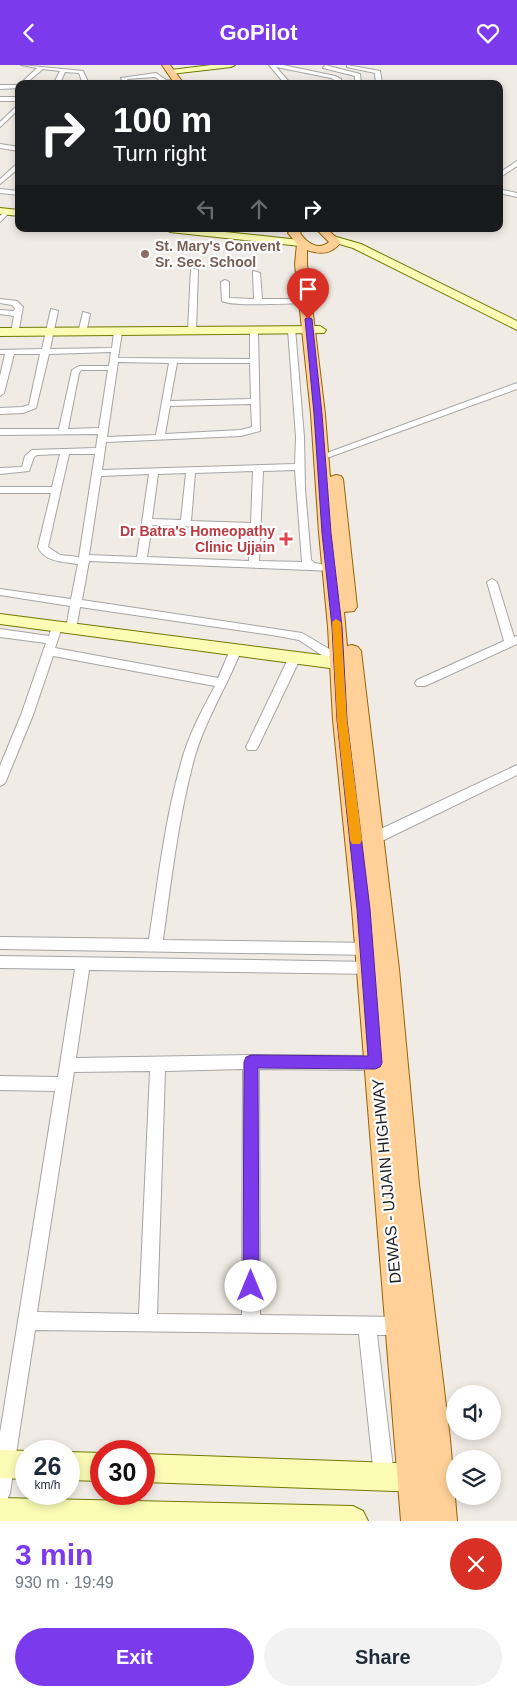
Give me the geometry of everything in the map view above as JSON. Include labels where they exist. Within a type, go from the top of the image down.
[{"type":"main road","points":[[172,68],[180,80]]},
{"type":"main road","points":[[299,237],[322,249],[332,243],[323,232]]},
{"type":"main road","name":"DEWAS - UJJAIN HIGHWAY","points":[[299,237],[307,301],[315,330]]},
{"type":"main road","name":"DEWAS - UJJAIN HIGHWAY","points":[[299,237],[312,273],[315,330],[327,455],[331,569],[350,714],[373,839],[377,959],[375,1063],[399,1327],[426,1478],[441,1521]]},
{"type":"main road","name":"DEWAS - UJJAIN HIGHWAY","points":[[327,455],[343,547],[342,658]]},
{"type":"main road","name":"DEWAS - UJJAIN HIGHWAY","points":[[350,714],[362,900],[377,959],[406,1185],[435,1439],[417,1521]]},
{"type":"street","points":[[25,65],[81,73]]},
{"type":"street","points":[[30,80],[53,65]]},
{"type":"street","points":[[78,65],[84,80]]},
{"type":"street","points":[[172,68],[231,65]]},
{"type":"street","points":[[274,65],[333,77],[339,80]]},
{"type":"street","points":[[274,65],[285,80]]},
{"type":"street","points":[[344,65],[376,71],[379,73],[379,80]]},
{"type":"street","points":[[376,71],[384,65]]},
{"type":"street","points":[[310,72],[322,66],[356,74],[357,80]]},
{"type":"street","points":[[58,80],[63,71]]},
{"type":"street","points":[[125,80],[124,78],[152,74],[158,75],[163,80]]},
{"type":"street","points":[[0,87],[15,88]]},
{"type":"street","points":[[0,99],[15,99]]},
{"type":"street","points":[[0,125],[15,110]]},
{"type":"street","points":[[11,148],[15,144]]},
{"type":"street","points":[[1,147],[15,148]]},
{"type":"street","points":[[503,173],[517,163]]},
{"type":"street","points":[[0,182],[15,168]]},
{"type":"street","points":[[0,191],[15,193]]},
{"type":"street","points":[[503,192],[517,195]]},
{"type":"street","points":[[2,214],[15,213]]},
{"type":"street","points":[[220,232],[265,240],[299,237]]},
{"type":"street","points":[[332,243],[366,251],[517,326]]},
{"type":"street","points":[[192,331],[194,270]]},
{"type":"street","points":[[256,273],[258,302]]},
{"type":"street","points":[[225,282],[226,300],[232,302],[307,301]]},
{"type":"street","points":[[0,301],[18,305],[19,307],[15,332]]},
{"type":"street","points":[[0,411],[28,409],[33,406],[54,311]]},
{"type":"street","points":[[0,313],[17,314]]},
{"type":"street","points":[[82,333],[86,314]]},
{"type":"street","points":[[292,330],[300,437],[299,467],[306,561],[312,566]]},
{"type":"street","points":[[0,332],[82,333],[315,330]]},
{"type":"street","points":[[0,432],[63,431],[102,436],[160,437],[255,431],[258,427],[255,401],[254,331]]},
{"type":"street","points":[[0,781],[27,715],[49,651],[76,603],[118,332]]},
{"type":"street","points":[[0,351],[116,350]]},
{"type":"street","points":[[0,392],[10,351]]},
{"type":"street","points":[[63,431],[75,372],[79,369],[113,364],[173,361],[254,361]]},
{"type":"street","points":[[160,437],[173,361]]},
{"type":"street","points":[[327,455],[517,386]]},
{"type":"street","points":[[165,404],[255,401]]},
{"type":"street","points":[[65,451],[44,550],[58,558],[83,563],[142,561],[312,566],[331,569]]},
{"type":"street","points":[[0,471],[26,469],[30,456],[36,452],[100,451]]},
{"type":"street","points":[[96,473],[299,467]]},
{"type":"street","points":[[254,565],[258,469]]},
{"type":"street","points":[[186,524],[191,471]]},
{"type":"street","points":[[142,561],[154,472]]},
{"type":"street","points":[[0,490],[56,490]]},
{"type":"street","points":[[147,522],[257,526]]},
{"type":"street","points":[[421,683],[514,642],[492,582]]},
{"type":"street","points":[[0,592],[272,631],[302,637],[342,658]]},
{"type":"street","points":[[0,610],[63,629]]},
{"type":"street","points":[[0,619],[294,659],[342,658]]},
{"type":"street","points":[[0,633],[63,629],[206,639],[342,658]]},
{"type":"street","points":[[49,651],[222,683]]},
{"type":"street","points":[[155,945],[168,855],[187,762],[202,723],[222,683],[235,651]]},
{"type":"street","points":[[252,747],[294,659]]},
{"type":"street","points":[[373,839],[517,770]]},
{"type":"street","points":[[0,943],[155,945],[377,959]]},
{"type":"street","points":[[0,962],[83,964],[377,959]]},
{"type":"street","points":[[0,1493],[10,1464],[26,1321],[83,964]]},
{"type":"street","points":[[67,1065],[251,1062],[375,1063]]},
{"type":"street","points":[[251,1062],[251,1324]]},
{"type":"street","points":[[148,1321],[158,1063]]},
{"type":"street","points":[[0,1083],[64,1084]]},
{"type":"street","points":[[26,1321],[148,1321],[399,1327]]},
{"type":"street","points":[[367,1327],[384,1476]]},
{"type":"street","points":[[155,1469],[426,1478]]},
{"type":"street","points":[[0,1513],[353,1521]]},
{"type":"slow traffic","points":[[336,622],[342,720],[356,840]]},
{"type":"place","name":"St. Mary's Convent Sr. Sec. School","points":[[145,254]]},
{"type":"place","name":"Dr Batra's Homeopathy Clinic Ujjain","points":[[286,539]]},
{"type":"route","points":[[251,1286],[251,1062],[375,1063],[363,909],[342,720],[337,627],[308,319]]}]
